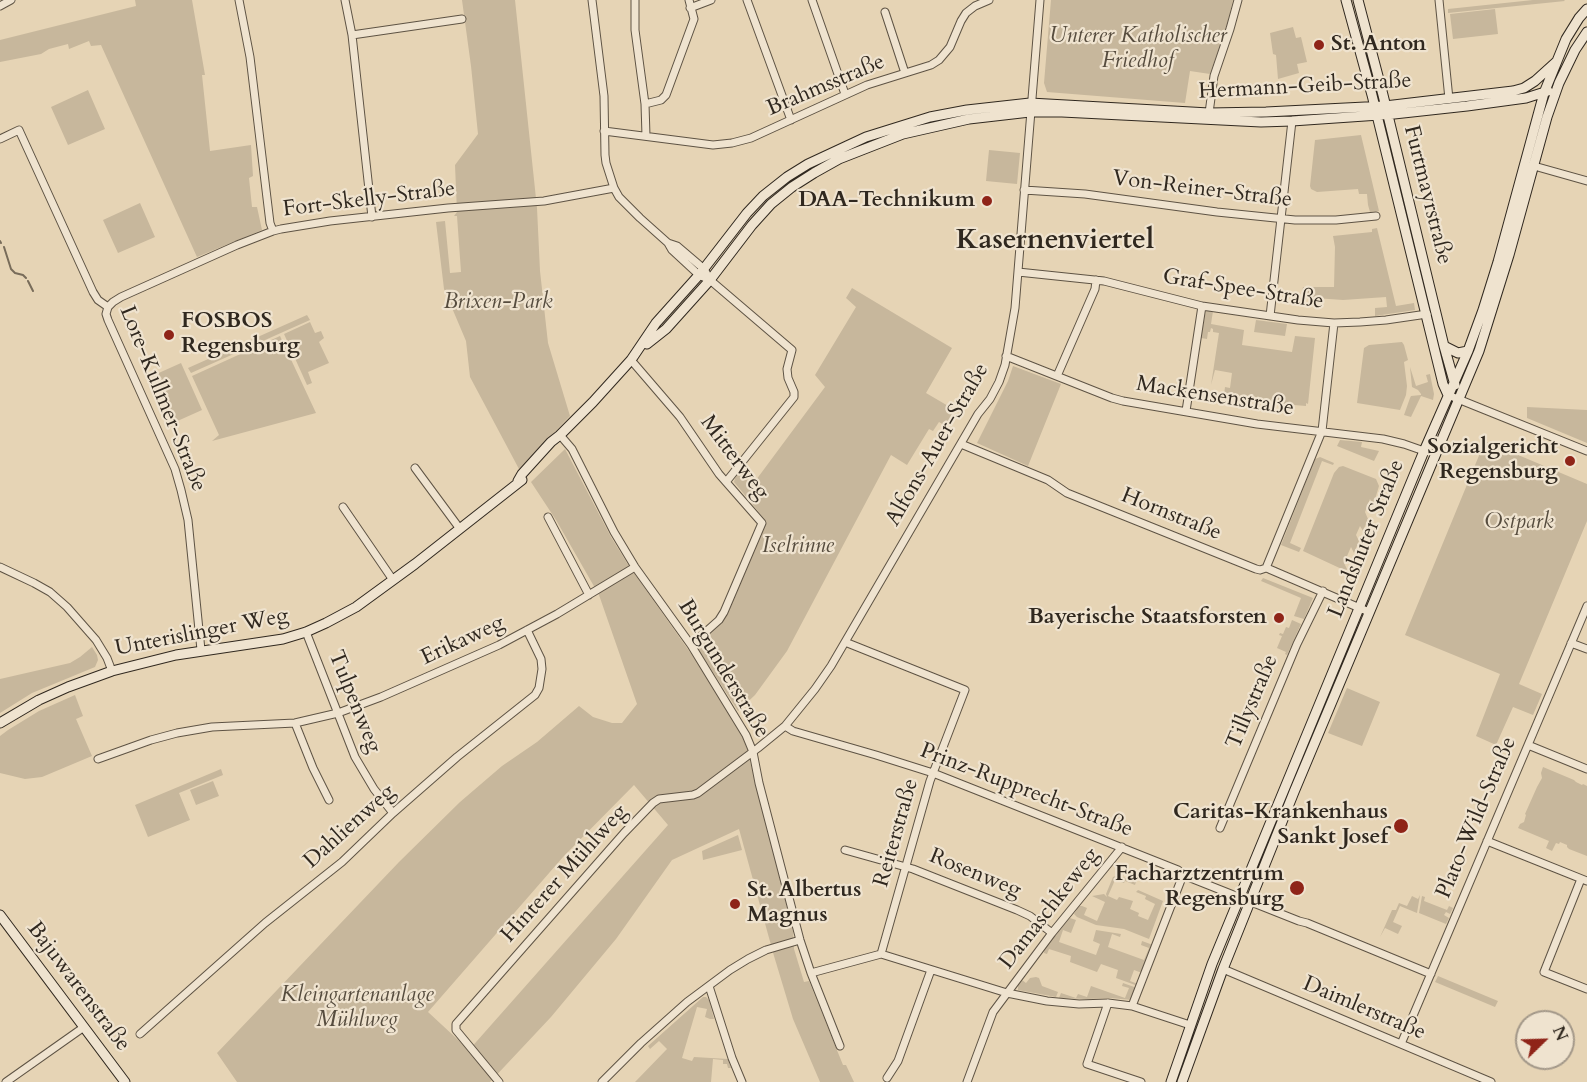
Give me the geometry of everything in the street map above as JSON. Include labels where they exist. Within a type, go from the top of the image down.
[{"type":"main road","name":"Furtmayrstraße","points":[[1346,0],[1376,111],[1443,384],[1448,394]]},
{"type":"main road","name":"Furtmayrstraße","points":[[1361,1],[1458,399]]},
{"type":"main road","name":"Landshuter Straße","points":[[1182,1082],[1223,969],[1365,610],[1424,451],[1468,351],[1498,262],[1544,93],[1566,39],[1587,9]]},
{"type":"main road","name":"Landshuter Straße","points":[[1171,1082],[1212,964],[1240,897],[1484,336],[1547,117],[1559,83],[1575,50],[1587,32]]},
{"type":"main road","name":"Hermann-Geib-Straße","points":[[1387,110],[1449,99],[1513,92],[1524,88],[1540,77],[1556,62]]},
{"type":"main road","name":"Hermann-Geib-Straße","points":[[640,349],[666,329],[710,280],[771,204],[814,172],[839,159],[903,134],[1030,107],[1062,112],[1261,122],[1292,121],[1527,98],[1544,93],[1559,83]]},
{"type":"main road","points":[[1527,98],[1538,111]]},
{"type":"main road","name":"Hermann-Geib-Straße","points":[[560,435],[631,360],[656,323],[702,272],[747,213],[763,196],[787,177],[826,155],[866,137],[930,117],[967,110],[1030,107],[1209,113],[1376,111]]},
{"type":"main road","points":[[1444,346],[1458,353],[1468,351]]},
{"type":"main road","name":"Unterislinger Weg","points":[[0,723],[39,700],[112,671],[201,650],[268,642],[306,632],[348,611],[393,580],[526,477],[555,446],[560,435]]},
{"type":"main road","name":"Bajuwarenstraße","points":[[0,915],[125,1082]]},
{"type":"street","points":[[0,6],[11,0]]},
{"type":"street","points":[[239,0],[250,57],[270,223],[273,231]]},
{"type":"street","points":[[345,0],[352,35],[372,217]]},
{"type":"street","points":[[592,0],[604,96],[606,163],[614,188],[629,208],[668,243],[676,246],[710,280],[792,350],[787,369],[794,397],[726,482]]},
{"type":"street","points":[[635,0],[635,30],[645,104],[646,136]]},
{"type":"street","points":[[645,104],[661,100],[666,95],[694,19],[689,4],[711,0]]},
{"type":"street","points":[[747,0],[791,120]]},
{"type":"street","points":[[812,0],[845,94]]},
{"type":"street","name":"Brahmsstraße","points":[[604,131],[705,144],[732,143],[752,138],[867,85],[931,65],[939,60],[950,47],[966,13],[989,0]]},
{"type":"street","name":"Alfons-Auer-Straße","points":[[753,752],[785,726],[815,689],[999,382],[1015,308],[1040,0]]},
{"type":"street","points":[[1209,113],[1213,82],[1238,0]]},
{"type":"street","points":[[1439,0],[1449,99]]},
{"type":"street","points":[[885,12],[905,73]]},
{"type":"street","points":[[352,35],[462,18]]},
{"type":"street","points":[[1270,316],[1292,121]]},
{"type":"street","name":"Lore-Kullmer-Straße","points":[[0,139],[19,130],[93,292],[98,300],[108,307],[106,314],[108,321],[175,469],[188,520],[201,650]]},
{"type":"street","points":[[1534,166],[1587,182]]},
{"type":"street","name":"Fort-Skelly-Straße","points":[[108,307],[121,297],[273,231],[296,226],[448,208],[544,201],[614,188]]},
{"type":"street","name":"Von-Reiner-Straße","points":[[1024,190],[1085,194],[1302,221],[1376,216]]},
{"type":"street","name":"Graf-Spee-Straße","points":[[1018,272],[1096,280],[1202,306],[1334,323],[1386,321],[1427,314]]},
{"type":"street","points":[[1057,376],[1095,289],[1096,280]]},
{"type":"street","points":[[1186,411],[1202,306]]},
{"type":"street","points":[[1266,568],[1322,431],[1334,323]]},
{"type":"street","name":"Mackensenstraße","points":[[1006,356],[1112,398],[1257,424],[1383,439],[1424,451]]},
{"type":"street","name":"Mitterweg","points":[[631,360],[687,425],[726,482],[762,523],[724,612],[719,620],[691,645]]},
{"type":"street","points":[[1448,394],[1587,451]]},
{"type":"street","name":"Burgunderstraße","points":[[560,435],[572,449],[614,532],[635,567],[691,645],[739,722],[753,752],[800,940],[840,1046]]},
{"type":"street","name":"Hornstraße","points":[[961,444],[1048,480],[1067,493],[1260,570],[1266,568],[1365,610]]},
{"type":"street","points":[[415,468],[460,529]]},
{"type":"street","points":[[343,507],[393,580]]},
{"type":"street","points":[[548,517],[589,595]]},
{"type":"street","points":[[0,567],[50,592],[67,607],[96,640],[112,671]]},
{"type":"street","name":"Erikaweg","points":[[98,759],[151,740],[187,731],[212,727],[295,723],[338,713],[417,682],[499,645],[635,567]]},
{"type":"street","name":"Tillystraße","points":[[1220,828],[1297,644],[1323,591]]},
{"type":"street","name":"Plato-Wild-Straße","points":[[1401,1044],[1587,606]]},
{"type":"street","name":"Dahlienweg","points":[[140,1034],[265,923],[342,862],[457,757],[535,695],[539,688],[541,659],[527,630]]},
{"type":"street","name":"Tulpenweg","points":[[306,632],[355,757],[374,789],[393,813]]},
{"type":"street","name":"Reiterstraße","points":[[845,642],[966,690],[933,773],[881,954]]},
{"type":"street","points":[[1571,643],[1587,649]]},
{"type":"street","points":[[295,723],[329,800]]},
{"type":"street","name":"Prinz-Rupprecht-Straße","points":[[785,726],[793,731],[933,773],[1122,847],[1431,974]]},
{"type":"street","points":[[1528,745],[1587,769]]},
{"type":"street","name":"Hinterer Mühlweg","points":[[499,1082],[456,1030],[456,1024],[653,803],[658,799],[698,793],[753,752]]},
{"type":"street","points":[[1487,841],[1584,880],[1544,972],[1587,989]]},
{"type":"street","name":"Damaschkeweg","points":[[967,1082],[993,1012],[1052,933],[1122,847]]},
{"type":"street","name":"Rosenweg","points":[[845,850],[906,866],[1017,910],[1030,916],[1052,933]]},
{"type":"street","points":[[1132,1006],[1183,874]]},
{"type":"street","points":[[602,1082],[687,1002],[748,958],[800,940]]},
{"type":"street","points":[[811,974],[881,954],[1006,993],[1058,1002],[1132,1006],[1190,1025]]},
{"type":"street","name":"Daimlerstraße","points":[[1223,969],[1491,1082]]},
{"type":"street","points":[[887,1078],[898,1061],[931,970]]},
{"type":"street","points":[[709,986],[742,1082]]},
{"type":"street","points":[[1108,1003],[1087,1064],[1141,1082]]},
{"type":"street","points":[[6,1082],[84,1027]]},
{"type":"green space","points":[[135,0],[192,0],[205,75],[202,75],[210,151],[251,145],[253,176],[249,178],[252,207],[257,207],[262,230],[197,257],[101,45],[91,46],[89,41],[69,49],[68,44],[49,49],[41,54],[0,62],[0,40],[136,6]]},
{"type":"green space","name":"Brixen-Park","points":[[462,0],[515,0],[537,208],[540,271],[548,343],[570,416],[519,469],[470,377],[466,341],[444,289],[436,222],[445,221],[450,273],[461,272],[457,216],[454,216],[457,212],[455,165],[478,134]]},
{"type":"green space","name":"Unterer Katholischer Friedhof","points":[[1051,0],[1233,0],[1226,29],[1210,74],[1190,71],[1185,103],[1047,92],[1044,83]]},
{"type":"green space","points":[[1533,0],[1565,1],[1448,13],[1448,9]]},
{"type":"green space","points":[[1495,9],[1498,34],[1453,39],[1450,14]]},
{"type":"green space","points":[[1293,27],[1296,38],[1301,37],[1307,62],[1297,64],[1299,73],[1278,79],[1276,55],[1273,54],[1270,33]]},
{"type":"green space","points":[[88,90],[105,129],[68,145],[51,107]]},
{"type":"green space","points":[[1361,135],[1379,211],[1370,212],[1367,194],[1359,194],[1358,189],[1317,192],[1310,186],[1315,140]]},
{"type":"green space","points":[[989,150],[1020,153],[1017,184],[986,181]]},
{"type":"green space","points":[[140,203],[155,237],[118,253],[103,220]]},
{"type":"green space","points":[[1377,228],[1396,306],[1414,303],[1415,310],[1375,316],[1375,308],[1387,307],[1386,297],[1343,300],[1301,297],[1303,287],[1334,287],[1333,236],[1372,232],[1372,229]]},
{"type":"green space","name":"Iselrinne","points":[[852,288],[952,348],[926,393],[955,410],[946,426],[939,422],[933,431],[929,429],[907,465],[891,455],[787,651],[755,695],[738,711],[696,646],[727,615],[767,522],[734,482],[735,478],[740,471],[756,480],[825,387],[815,375],[856,307],[846,298]]},
{"type":"green space","points":[[1206,310],[1213,311],[1211,324],[1244,330],[1242,345],[1292,352],[1295,336],[1315,338],[1308,404],[1294,406],[1227,397],[1224,395],[1225,387],[1230,388],[1232,373],[1215,370],[1211,385],[1219,333],[1213,332],[1211,328],[1207,339],[1201,338]]},
{"type":"green space","points":[[307,315],[310,320],[191,373],[188,368]]},
{"type":"green space","points":[[1256,320],[1287,324],[1285,336],[1254,332]]},
{"type":"green space","points":[[310,322],[315,333],[321,331],[324,338],[319,342],[329,363],[308,372],[312,383],[307,385],[284,334]]},
{"type":"green space","points":[[280,336],[316,413],[212,441],[219,435],[192,376]]},
{"type":"green space","points":[[1402,342],[1408,360],[1404,362],[1407,386],[1400,410],[1357,403],[1364,348],[1369,345]]},
{"type":"green space","points":[[181,363],[202,410],[173,423],[152,376]]},
{"type":"green space","points":[[1013,366],[1061,384],[1028,466],[977,443],[1008,381]]},
{"type":"green space","points":[[1410,367],[1416,386],[1428,382],[1426,375],[1430,374],[1434,394],[1433,400],[1421,396],[1411,417],[1404,415],[1410,398],[1421,394],[1412,387]]},
{"type":"green space","points":[[1527,407],[1587,410],[1587,443],[1527,418]]},
{"type":"green space","points":[[1340,440],[1362,442],[1361,447],[1379,451],[1374,461],[1337,446]]},
{"type":"green space","name":"Ostpark","points":[[1485,441],[1587,484],[1587,521],[1519,684],[1542,694],[1533,715],[1513,707],[1496,745],[1476,736],[1500,674],[1405,635]]},
{"type":"green space","name":"Kleingartenanlage Mühlweg","points":[[565,449],[627,563],[706,675],[742,736],[804,982],[809,981],[843,1065],[846,1065],[854,1082],[820,1082],[793,1019],[739,829],[672,860],[616,939],[551,1017],[490,1082],[237,1082],[217,1053],[399,862],[460,802],[502,766],[537,742],[579,706],[593,717],[612,723],[622,723],[637,704],[599,595],[556,520],[531,482]],"holes":[[[634,785],[668,825],[469,1050],[428,1012],[563,857]]]},
{"type":"green space","points":[[1320,457],[1334,463],[1333,465],[1322,461],[1290,543],[1301,548],[1299,552],[1281,545],[1315,459]]},
{"type":"green space","points":[[1343,466],[1376,479],[1379,486],[1373,506],[1370,499],[1365,512],[1368,519],[1363,531],[1360,526],[1356,535],[1359,541],[1354,553],[1351,547],[1344,563],[1346,571],[1303,551],[1334,473]]},
{"type":"green space","points":[[1263,578],[1313,598],[1304,619],[1294,616],[1301,598],[1261,581]]},
{"type":"green space","points":[[1292,620],[1301,624],[1287,655],[1286,652],[1277,648],[1282,636],[1279,635],[1280,633],[1283,634],[1286,627],[1289,628]]},
{"type":"green space","points":[[92,647],[98,660],[95,667],[32,693],[0,713],[0,679],[70,663]]},
{"type":"green space","points":[[1347,688],[1380,702],[1362,746],[1328,733]]},
{"type":"green space","points":[[75,695],[83,716],[76,719],[92,756],[42,777],[25,779],[0,773],[0,736],[39,711]]},
{"type":"green space","points":[[1543,767],[1587,786],[1587,856],[1569,849],[1567,845],[1560,842],[1556,843],[1552,851],[1546,848],[1549,841],[1518,828],[1524,822],[1525,814],[1542,778]]},
{"type":"green space","points":[[221,769],[223,775],[179,793],[190,820],[148,837],[135,805]]},
{"type":"green space","points":[[213,781],[219,796],[196,805],[190,790]]},
{"type":"green space","points":[[738,835],[742,850],[703,860],[702,851]]},
{"type":"green space","points":[[1113,877],[1136,882],[1135,885],[1115,880],[1108,896],[1117,900],[1119,897],[1133,901],[1130,909],[1139,913],[1138,916],[1148,920],[1155,904],[1145,899],[1146,896],[1136,892],[1138,890],[1163,901],[1149,939],[1124,929],[1096,925],[1074,914],[1079,906],[1082,906],[1087,908],[1084,915],[1097,921],[1105,902],[1092,896],[1104,894],[1107,897],[1106,894]]},
{"type":"green space","points":[[1420,895],[1417,913],[1400,906],[1393,922],[1402,926],[1398,934],[1385,928],[1380,937],[1392,910],[1396,910],[1399,903],[1407,906],[1412,896],[1418,899]]},
{"type":"green space","points":[[1422,896],[1425,897],[1424,901],[1447,910],[1449,906],[1453,908],[1450,914],[1446,912],[1444,915],[1449,918],[1446,924],[1419,913]]},
{"type":"green space","points":[[1070,918],[1076,920],[1071,933],[1063,930],[1059,942],[1096,955],[1100,944],[1093,941],[1096,930],[1121,934],[1120,937],[1112,934],[1108,947],[1144,960],[1149,948],[1141,945],[1142,941],[1153,945],[1142,973],[1134,970],[1130,981],[1138,986],[1116,978],[1118,970],[1101,964],[1097,972],[1070,962],[1071,956],[1049,949],[1047,954],[1044,953],[1044,949]]},
{"type":"green space","points":[[1438,976],[1498,1001],[1495,1007],[1435,982]]},
{"type":"green space","points":[[1030,978],[1039,978],[1042,986],[1058,992],[1056,997],[1018,990],[1018,985],[1022,980],[1026,983]]},
{"type":"green space","points":[[1123,983],[1137,988],[1132,1000],[1059,998],[1061,993],[1076,998],[1078,994],[1087,997],[1091,986],[1125,998],[1129,988],[1122,986]]},
{"type":"green space","points":[[703,997],[709,1000],[714,1019],[705,1017],[707,1009],[697,1007],[682,1058],[692,1061],[694,1057],[728,1059],[731,1068],[723,1064],[723,1060],[713,1059],[711,1082],[635,1082],[667,1049],[659,1041],[650,1049],[648,1046]]},
{"type":"waterway","points":[[4,247],[11,269],[26,278]]},
{"type":"waterway","points":[[28,281],[33,291]]},
{"type":"place","name":"St. Anton","points":[[1319,45]]},
{"type":"place","name":"DAA-Technikum","points":[[987,201]]},
{"type":"place","name":"FOSBOS Regensburg","points":[[169,335]]},
{"type":"place","name":"Sozialgericht Regensburg","points":[[1570,461]]},
{"type":"place","name":"Bayerische Staatsforsten","points":[[1279,618]]},
{"type":"place","name":"Caritas-Krankenhaus Sankt Josef","points":[[1401,826]]},
{"type":"place","name":"Facharztzentrum Regensburg","points":[[1297,888]]},
{"type":"place","name":"St. Albertus Magnus","points":[[735,904]]},
{"type":"district","name":"Kasernenviertel","points":[[1055,242]]}]
